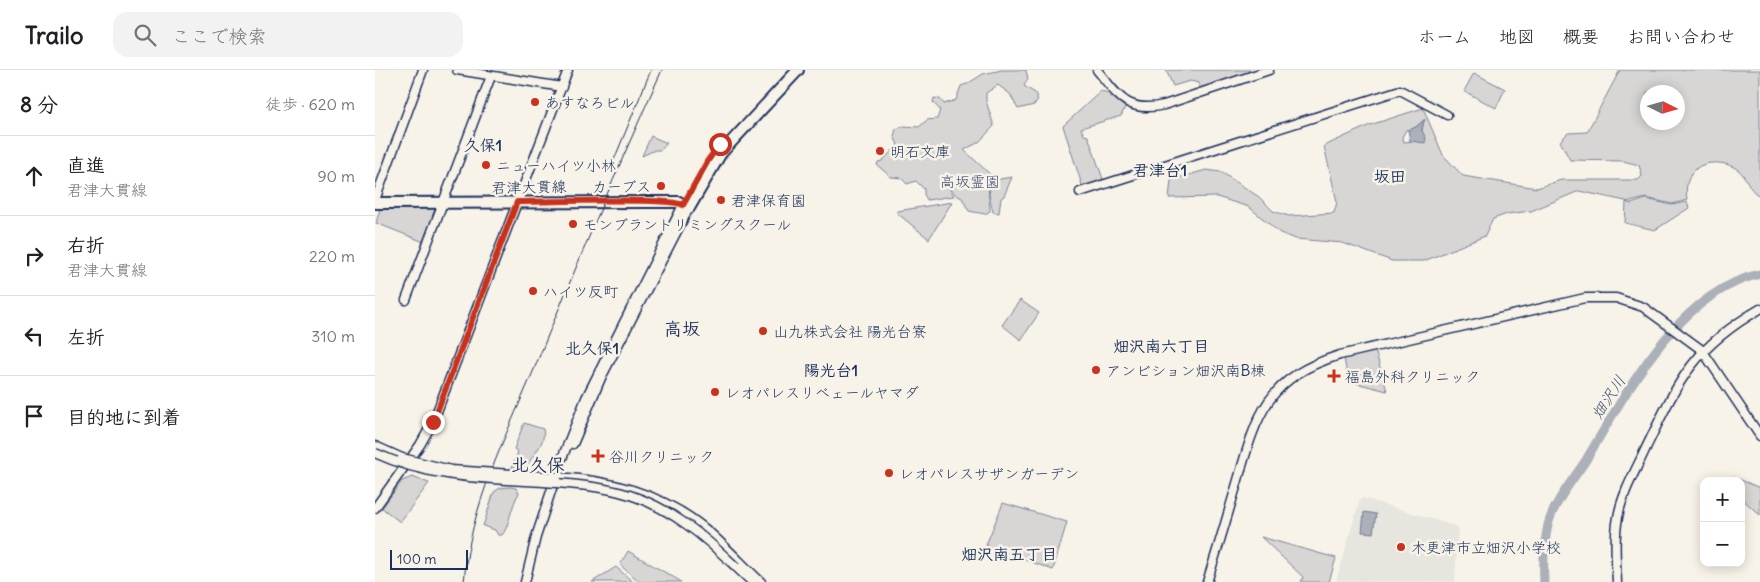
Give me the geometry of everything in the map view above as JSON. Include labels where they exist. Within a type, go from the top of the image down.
[{"type":"main road","points":[[686,207],[708,160],[789,70]]},
{"type":"main road","points":[[686,207],[721,153],[798,70]]},
{"type":"main road","name":"君津大貫線","points":[[375,201],[443,203],[679,202],[686,207]]},
{"type":"street","points":[[375,201],[423,70]]},
{"type":"street","points":[[457,70],[562,87]]},
{"type":"street","points":[[375,508],[420,445],[433,422],[568,70]]},
{"type":"street","points":[[1097,70],[1109,88],[1122,99],[1147,107],[1164,105],[1269,70]]},
{"type":"street","points":[[406,300],[491,76]]},
{"type":"street","points":[[1080,192],[1400,90],[1447,115]]},
{"type":"street","points":[[525,582],[535,537],[596,376],[686,207]]},
{"type":"street","points":[[1207,582],[1253,430],[1272,395],[1302,369],[1340,355],[1585,298],[1616,298],[1633,302],[1668,324],[1702,350],[1760,436]]},
{"type":"street","points":[[1617,582],[1616,532],[1626,491],[1675,390],[1702,350],[1735,324],[1760,309]]},
{"type":"street","points":[[375,446],[412,462],[451,470],[576,478],[631,488],[682,512],[708,531],[738,564],[751,582]]},
{"type":"street","points":[[375,453],[410,467],[440,474],[574,484],[604,488],[629,495],[665,510],[691,526],[761,582]]},
{"type":"shaded area","points":[[1425,119],[1421,129],[1426,138],[1425,143],[1410,141],[1408,130],[1416,127]]},
{"type":"shaded area","name":"木更津市立畑沢小学校","points":[[1363,498],[1458,527],[1455,582],[1336,582],[1360,499]]},
{"type":"shaded area","points":[[1364,512],[1376,514],[1373,533],[1362,532]]},
{"type":"green space","name":"高坂霊園","points":[[1002,70],[1026,70],[1028,79],[1024,86],[1035,93],[1038,100],[1034,105],[1018,109],[1010,94],[998,85],[986,93],[986,101],[994,126],[979,142],[964,150],[993,177],[989,190],[990,211],[985,214],[969,211],[962,198],[956,195],[947,185],[954,196],[927,200],[924,189],[916,181],[907,184],[901,178],[891,177],[877,165],[898,145],[894,136],[896,129],[904,126],[919,127],[927,120],[937,119],[940,110],[933,102],[934,98],[940,99],[944,104],[956,100],[961,86],[983,74]]},
{"type":"green space","points":[[1166,70],[1259,70],[1199,88],[1199,83],[1190,81],[1173,86]]},
{"type":"green space","points":[[1620,70],[1760,70],[1760,196],[1734,167],[1721,163],[1708,163],[1697,168],[1689,178],[1686,191],[1687,200],[1672,204],[1646,198],[1630,202],[1579,191],[1531,211],[1507,214],[1493,219],[1485,236],[1424,261],[1392,261],[1343,243],[1296,239],[1280,233],[1249,207],[1217,197],[1169,198],[1171,180],[1206,170],[1221,172],[1259,197],[1273,211],[1289,216],[1334,213],[1337,202],[1324,146],[1370,125],[1423,108],[1443,155],[1463,176],[1537,188],[1561,180],[1638,180],[1642,176],[1639,165],[1623,161],[1570,160],[1560,141],[1568,133],[1587,132]],"holes":[[[1424,120],[1422,133],[1414,141],[1404,142],[1402,137],[1406,130],[1413,129]]]},
{"type":"green space","points":[[1474,73],[1505,89],[1496,108],[1464,91]]},
{"type":"green space","points":[[1101,91],[1125,107],[1121,116],[1081,128],[1084,135],[1088,136],[1103,179],[1083,188],[1063,126]]},
{"type":"green space","points":[[651,136],[667,143],[661,150],[655,150],[642,156]]},
{"type":"green space","points":[[1012,177],[1004,196],[1001,198],[999,213],[993,212],[989,194],[991,184],[1000,179]]},
{"type":"green space","points":[[1646,199],[1672,205],[1687,202],[1689,208],[1655,230],[1625,223],[1626,202],[1631,204]]},
{"type":"green space","points":[[952,202],[929,239],[897,213],[897,211]]},
{"type":"green space","points":[[433,207],[435,211],[424,242],[376,223],[380,209]]},
{"type":"green space","points":[[1020,300],[1039,313],[1021,340],[1002,325]]},
{"type":"green space","points":[[1375,350],[1387,391],[1348,381],[1344,358]]},
{"type":"green space","points":[[524,423],[543,429],[543,439],[526,468],[512,467],[518,452],[514,449]]},
{"type":"green space","points":[[412,477],[429,483],[400,522],[382,508],[402,481]]},
{"type":"green space","points":[[1745,482],[1760,488],[1760,515],[1745,502]]},
{"type":"green space","points":[[500,488],[516,488],[519,493],[504,532],[502,535],[498,535],[495,530],[483,526],[494,492]]},
{"type":"green space","points":[[1003,503],[1067,522],[1053,570],[986,545]]},
{"type":"green space","points":[[1261,537],[1336,558],[1329,582],[1301,582],[1303,577]]},
{"type":"green space","points":[[628,551],[681,582],[640,582],[620,565]]},
{"type":"green space","points":[[616,567],[633,582],[592,582]]},
{"type":"waterway","name":"畑沢川","points":[[1544,582],[1546,539],[1551,516],[1564,491],[1586,460],[1637,376],[1679,323],[1704,301],[1731,284],[1760,274]]},
{"type":"railway","points":[[609,172],[651,70]]},
{"type":"railway","points":[[464,582],[468,554],[481,499],[501,445],[662,70]]},
{"type":"place","name":"あすなろビル","points":[[535,102]]},
{"type":"place","name":"明石文庫","points":[[880,151]]},
{"type":"place","name":"ニューハイツ小林","points":[[486,165]]},
{"type":"place","name":"カーブス","points":[[661,186]]},
{"type":"place","name":"君津保育園","points":[[721,200]]},
{"type":"place","name":"モンブラントリミングスクール","points":[[573,224]]},
{"type":"place","name":"ハイツ反町","points":[[533,291]]},
{"type":"place","name":"山九株式会社 陽光台寮","points":[[763,331]]},
{"type":"place","name":"アンビション畑沢南B棟","points":[[1096,370]]},
{"type":"place","name":"福島外科クリニック","points":[[1334,376]]},
{"type":"place","name":"レオパレスリベェールヤマダ","points":[[715,392]]},
{"type":"place","name":"谷川クリニック","points":[[598,456]]},
{"type":"place","name":"レオパレスサザンガーデン","points":[[889,473]]},
{"type":"place","name":"木更津市立畑沢小学校","points":[[1401,547]]},
{"type":"district","name":"久保1","points":[[483,145]]},
{"type":"district","name":"君津台1","points":[[1160,170]]},
{"type":"district","name":"坂田","points":[[1390,176]]},
{"type":"district","name":"高坂","points":[[682,328]]},
{"type":"district","name":"畑沢南六丁目","points":[[1161,346]]},
{"type":"district","name":"北久保1","points":[[592,348]]},
{"type":"district","name":"陽光台1","points":[[831,370]]},
{"type":"district","name":"北久保","points":[[538,464]]},
{"type":"district","name":"畑沢南五丁目","points":[[1009,554]]},
{"type":"route","points":[[433,422],[517,202],[679,202],[683,205],[696,179],[720,144]]}]
